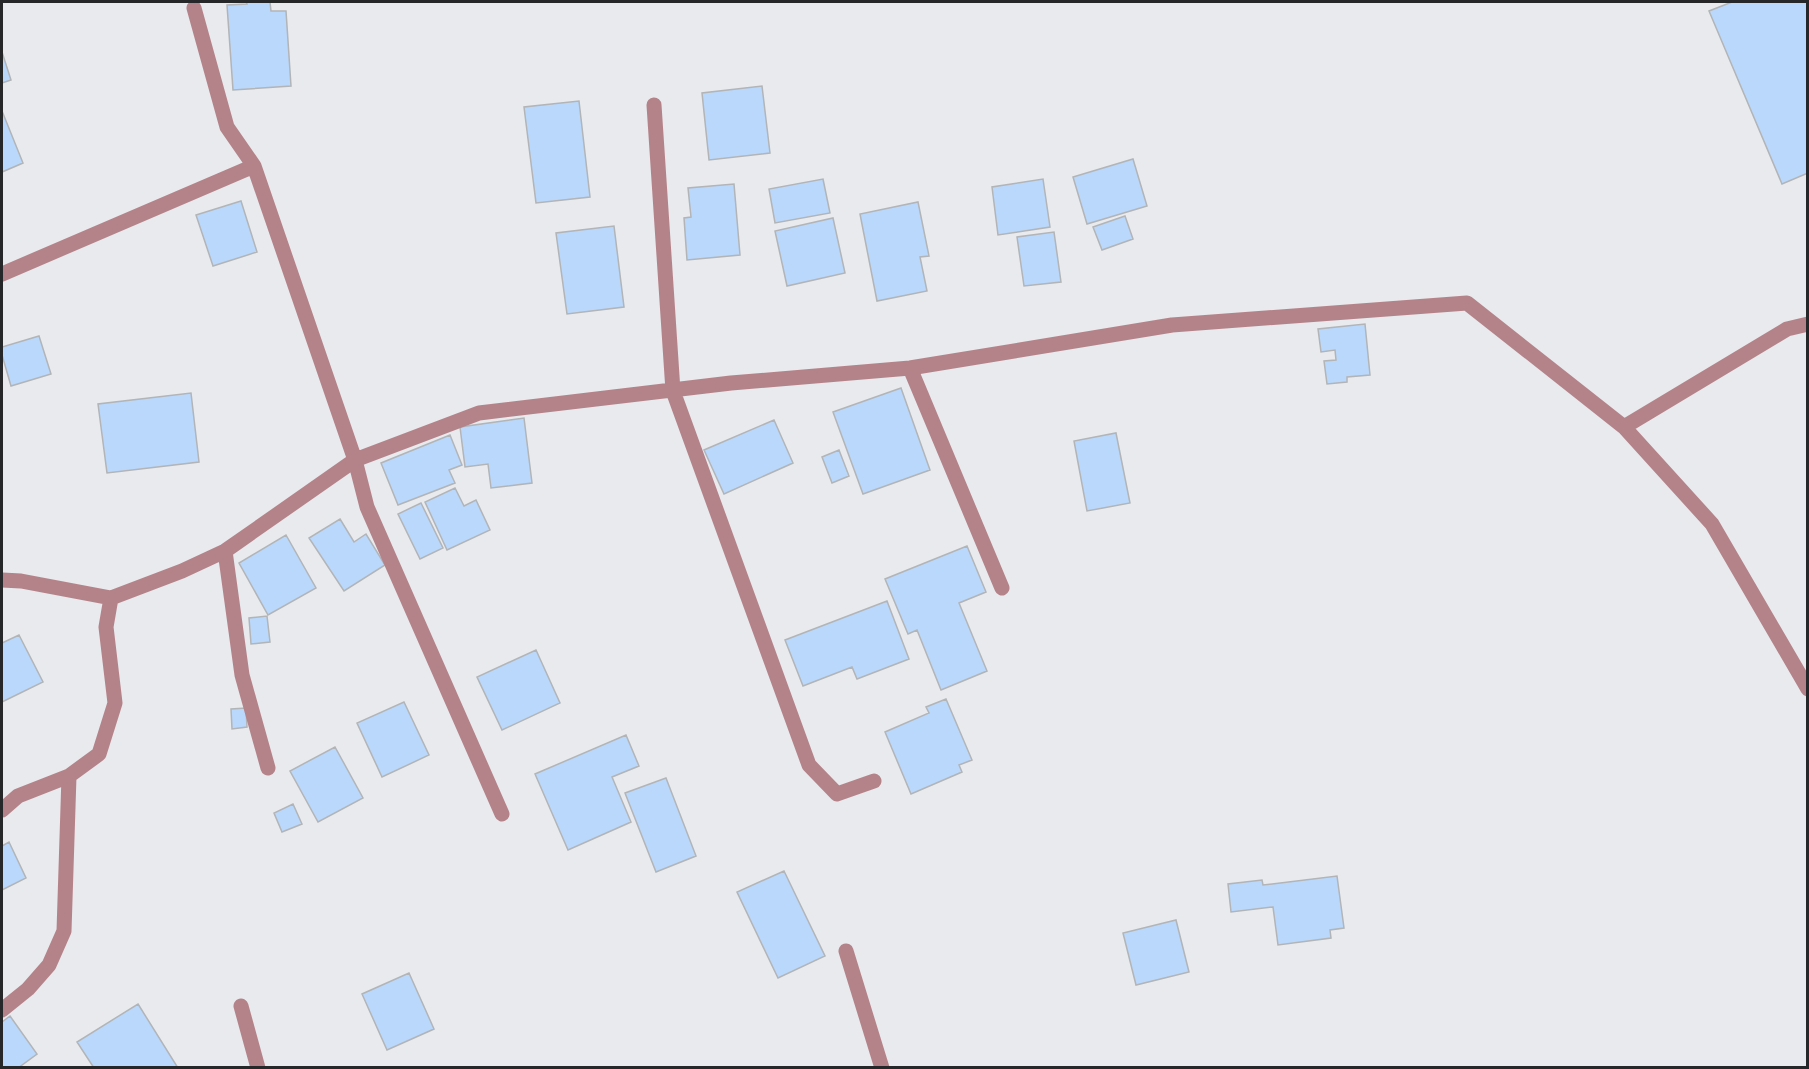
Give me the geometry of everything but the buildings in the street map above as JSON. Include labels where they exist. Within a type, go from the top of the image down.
[{"type":"street","points":[[194,8],[226,127],[254,166],[355,460],[368,507],[502,814]]},
{"type":"street","points":[[654,105],[673,391],[808,765],[837,794],[874,781]]},
{"type":"street","points":[[2,274],[254,166]]},
{"type":"street","points":[[2,580],[21,581],[111,598],[225,551],[355,460],[479,413],[731,383],[910,368],[1172,325],[1467,303],[1624,427],[1713,524],[1808,689]]},
{"type":"street","points":[[1624,427],[1787,329],[1808,324]]},
{"type":"street","points":[[910,368],[1002,588]]},
{"type":"street","points":[[225,551],[242,675],[268,768]]},
{"type":"street","points":[[2,810],[18,796],[69,776],[99,754],[115,703],[106,627],[111,598]]},
{"type":"street","points":[[2,1010],[28,989],[50,965],[64,931],[69,776]]},
{"type":"street","points":[[846,951],[882,1068]]},
{"type":"street","points":[[241,1006],[258,1068]]}]
